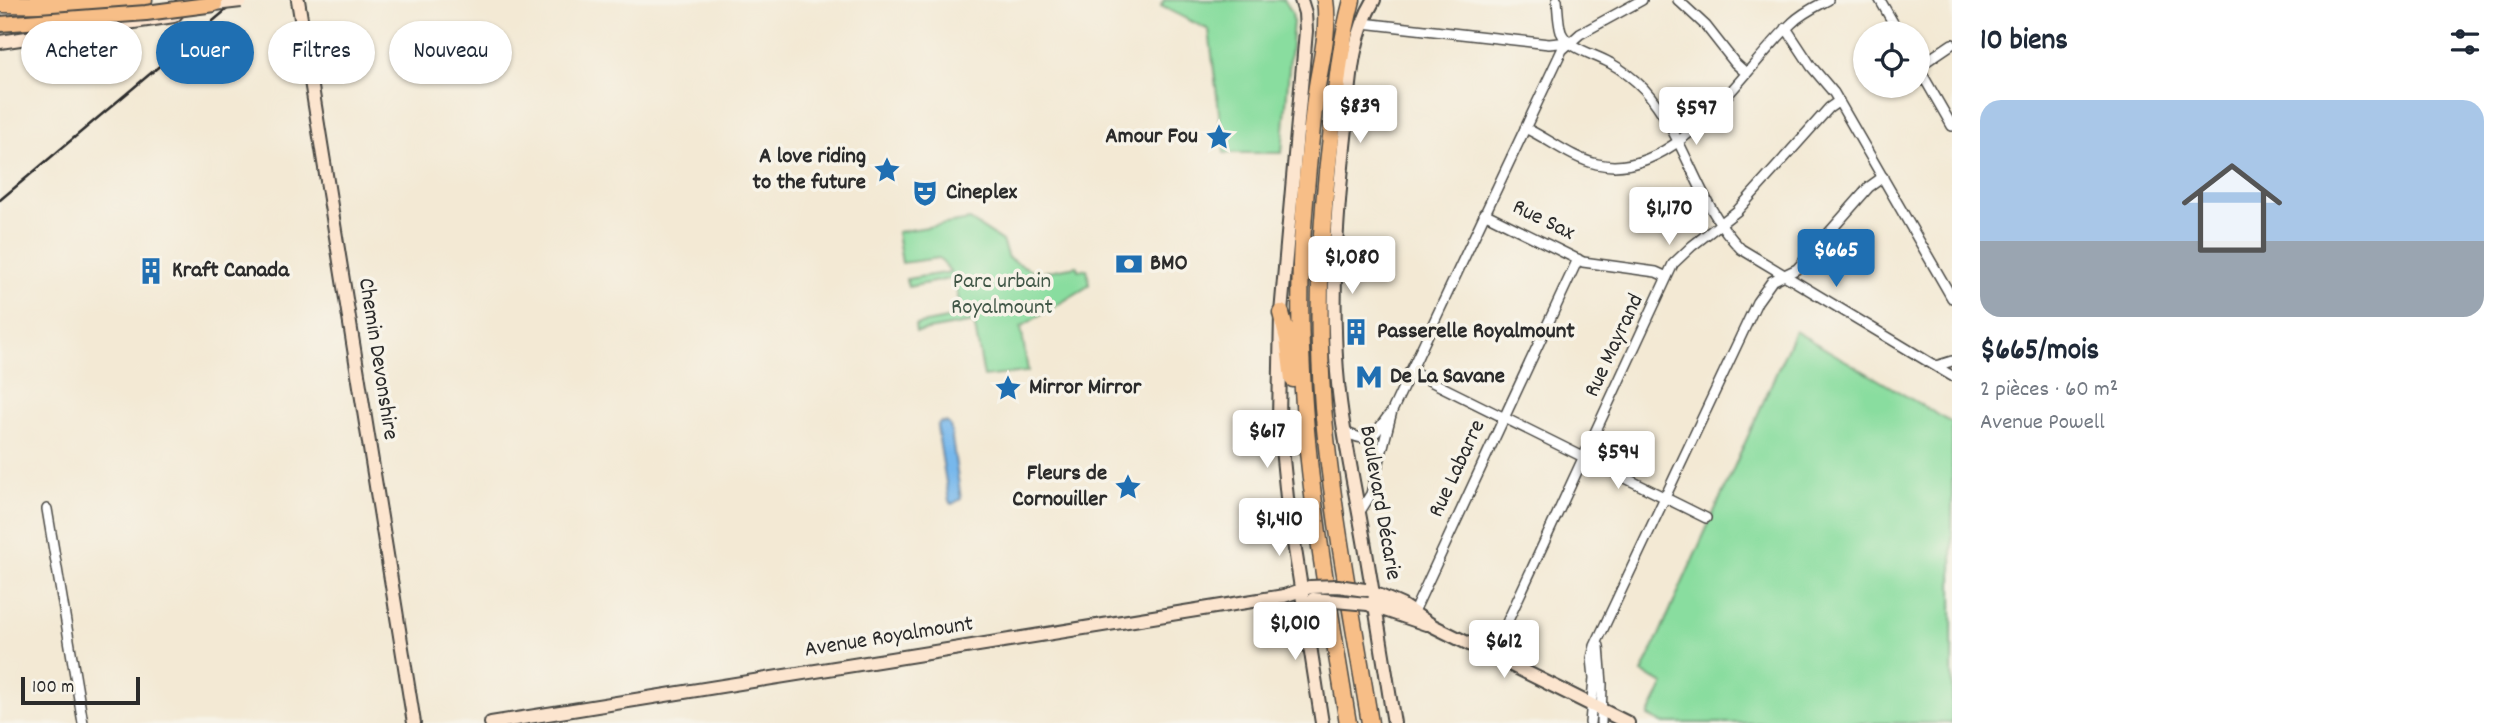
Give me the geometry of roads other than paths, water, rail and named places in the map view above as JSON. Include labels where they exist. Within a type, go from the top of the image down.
[{"type":"highway","points":[[0,4],[77,5],[144,0]]},
{"type":"highway","points":[[1314,0],[1317,24],[1316,97],[1301,264],[1304,407],[1313,507],[1348,723]]},
{"type":"highway","points":[[1316,97],[1326,40],[1325,0]]},
{"type":"highway","points":[[1352,0],[1339,64],[1324,198],[1320,337],[1329,466],[1370,723]]},
{"type":"highway","points":[[1281,313],[1288,339],[1294,390],[1304,407]]},
{"type":"main road","points":[[0,24],[138,14],[213,1]]},
{"type":"street","points":[[174,16],[181,8],[183,0]]},
{"type":"street","points":[[0,42],[174,16],[213,1],[248,0]]},
{"type":"street","name":"Chemin Devonshire","points":[[301,0],[414,723]]},
{"type":"street","points":[[1301,0],[1306,31],[1281,313],[1280,438],[1322,723]]},
{"type":"street","name":"Boulevard Décarie","points":[[1374,0],[1363,23],[1354,56],[1339,194],[1335,263],[1337,371],[1371,599],[1394,723]]},
{"type":"street","points":[[1557,0],[1561,30],[1569,42],[1612,64],[1632,78],[1657,107],[1722,224],[1745,252],[1952,376]]},
{"type":"street","points":[[1359,513],[1370,494],[1392,411],[1561,52],[1580,34],[1642,0]]},
{"type":"street","points":[[1678,0],[1706,26],[1746,73]]},
{"type":"street","points":[[1525,128],[1579,158],[1606,165],[1640,161],[1677,142],[1706,118],[1786,28],[1798,17],[1828,0]]},
{"type":"street","points":[[1880,0],[1892,21]]},
{"type":"street","points":[[1363,23],[1549,44],[1569,42]]},
{"type":"street","points":[[1786,28],[1809,64],[1828,84],[1839,101],[1952,298]]},
{"type":"street","points":[[1930,59],[1952,44]]},
{"type":"street","points":[[1930,88],[1952,126]]},
{"type":"street","name":"Rue Mayrand","points":[[1492,655],[1673,264],[1737,211],[1829,108],[1839,101]]},
{"type":"street","points":[[1590,723],[1598,712],[1593,651],[1757,302],[1772,281],[1797,269],[1869,187],[1883,177]]},
{"type":"street","name":"Rue Sax","points":[[1484,213],[1578,259],[1596,265],[1656,272],[1667,276]]},
{"type":"street","name":"Rue Labarre","points":[[1412,616],[1578,259]]},
{"type":"street","points":[[1936,366],[1952,361]]},
{"type":"street","points":[[1410,371],[1706,518]]},
{"type":"street","points":[[1345,432],[1367,439],[1392,411]]},
{"type":"street","points":[[47,509],[83,723]]},
{"type":"street","name":"Avenue Royalmount","points":[[491,723],[1302,594],[1338,586],[1412,616],[1598,712],[1628,723]]},
{"type":"water","points":[[946,422],[950,425],[961,499],[952,504],[949,501],[937,427],[939,423]]},
{"type":"railway","points":[[0,200],[238,0]]},
{"type":"place","name":"Amour Fou","points":[[1219,137]]},
{"type":"place","name":"A love riding to the future","points":[[887,170]]},
{"type":"place","name":"Cineplex","points":[[925,193]]},
{"type":"place","name":"BMO","points":[[1129,264]]},
{"type":"place","name":"Kraft Canada","points":[[151,271]]},
{"type":"place","name":"Passerelle Royalmount","points":[[1356,332]]},
{"type":"place","name":"De La Savane","points":[[1369,377]]},
{"type":"place","name":"Mirror Mirror","points":[[1008,388]]},
{"type":"place","name":"Fleurs de Cornouiller","points":[[1128,487]]},
{"type":"park label","name":"Parc urbain Royalmount","points":[[1002,295]]}]
